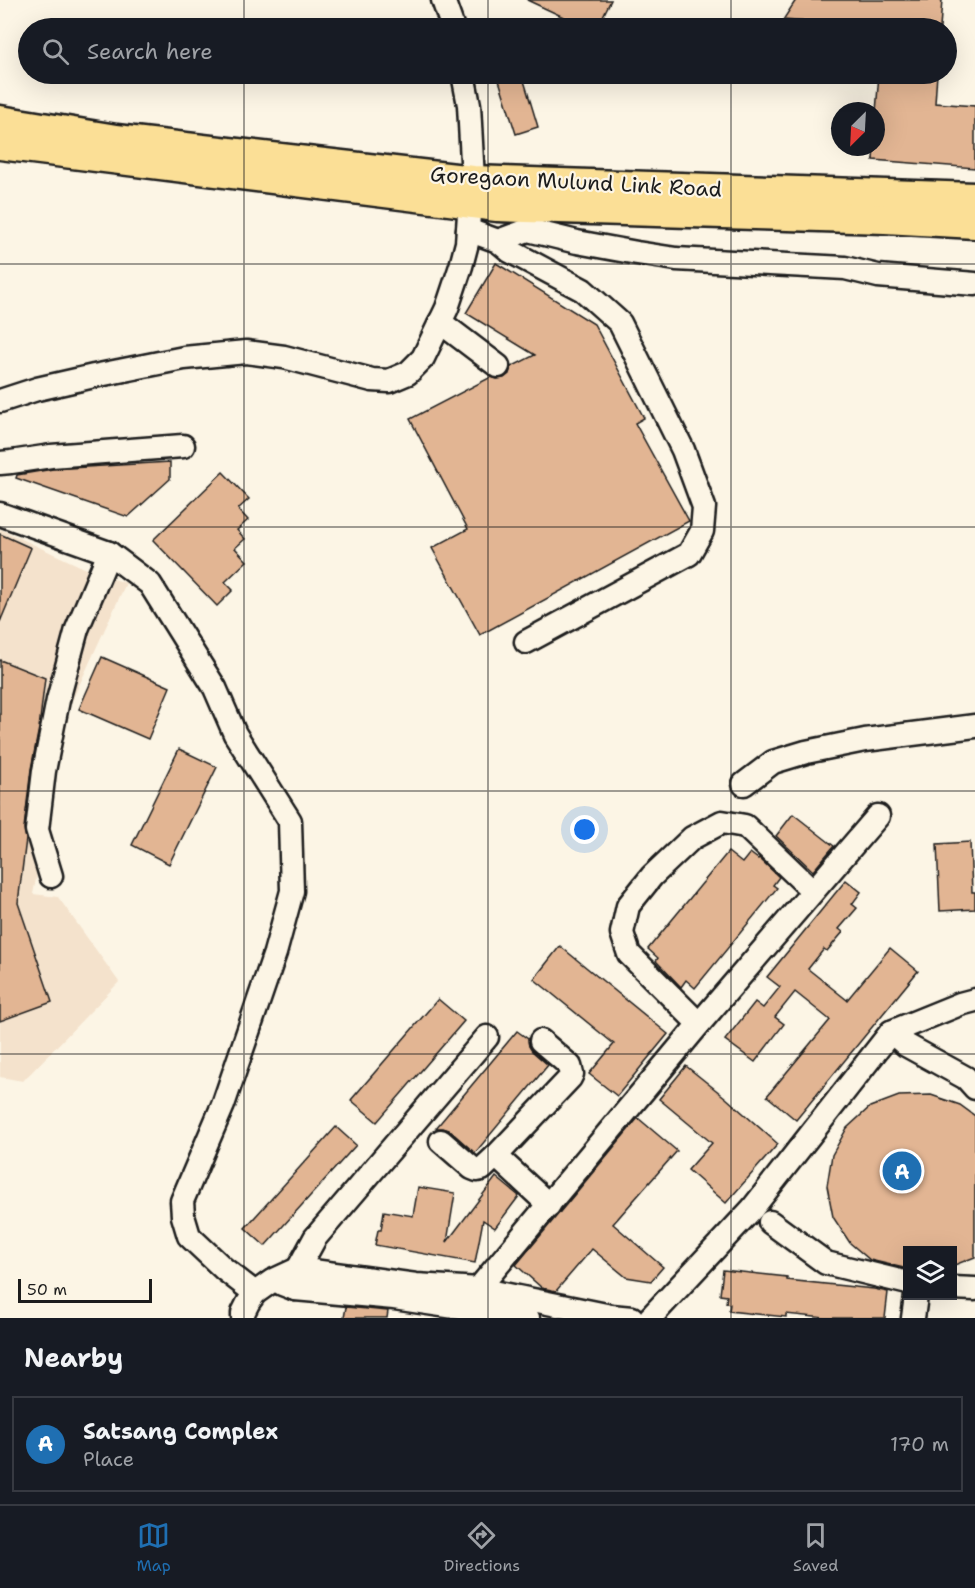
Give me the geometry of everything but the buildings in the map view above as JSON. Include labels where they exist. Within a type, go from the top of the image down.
[{"type":"main road","name":"Goregaon Mulund Link Road","points":[[0,120],[116,139],[470,205],[975,197]]},
{"type":"main road","name":"Goregaon Mulund Link Road","points":[[0,145],[470,205],[975,224]]},
{"type":"street","points":[[443,0],[449,18]]},
{"type":"street","points":[[0,402],[38,389],[94,376],[184,358],[246,352],[284,357],[372,380],[389,381],[408,373],[423,358],[447,308],[467,243],[470,205],[469,105],[465,84]]},
{"type":"street","points":[[470,205],[498,241],[510,251],[583,290],[620,323],[683,450],[705,507],[702,531],[689,554],[526,642]]},
{"type":"street","points":[[498,241],[528,230],[637,254],[676,259],[845,268],[878,276],[975,284]]},
{"type":"street","points":[[440,322],[498,366]]},
{"type":"street","points":[[0,463],[51,456],[183,446]]},
{"type":"street","points":[[0,514],[109,554],[150,584],[215,687],[235,734],[290,821],[292,891],[281,932],[223,1105],[182,1201],[183,1216],[189,1236],[224,1269],[263,1287]]},
{"type":"street","points":[[51,876],[37,830],[46,759],[58,700],[77,629],[109,554]]},
{"type":"street","points":[[744,784],[773,762],[806,752],[865,740],[975,726]]},
{"type":"street","points":[[463,1307],[699,1024],[878,816]]},
{"type":"street","points":[[699,1024],[629,954],[622,933],[628,906],[652,876],[692,838],[722,822],[745,826],[813,891]]},
{"type":"street","points":[[650,1318],[752,1209],[891,1032],[975,1000]]},
{"type":"street","points":[[891,1032],[906,1045],[966,1078],[975,1088]]},
{"type":"street","points":[[297,1279],[315,1238],[487,1037]]},
{"type":"street","points":[[441,1141],[477,1170],[482,1169],[496,1156],[572,1074],[570,1066],[542,1041]]},
{"type":"street","points":[[496,1156],[549,1205]]},
{"type":"street","points":[[770,1222],[826,1263],[903,1282]]},
{"type":"street","points":[[297,1279],[394,1298],[528,1318]]},
{"type":"street","points":[[243,1318],[248,1303],[263,1287],[297,1279],[479,1289],[611,1316],[632,1318]]},
{"type":"street","points":[[957,1288],[975,1289]]},
{"type":"street","points":[[913,1318],[915,1300]]},
{"type":"shaded area","points":[[0,529],[95,573],[126,583],[71,703],[33,894],[58,897],[119,982],[23,1081],[0,1077]]},
{"type":"place","name":"Satsang Complex","points":[[902,1171]]}]
